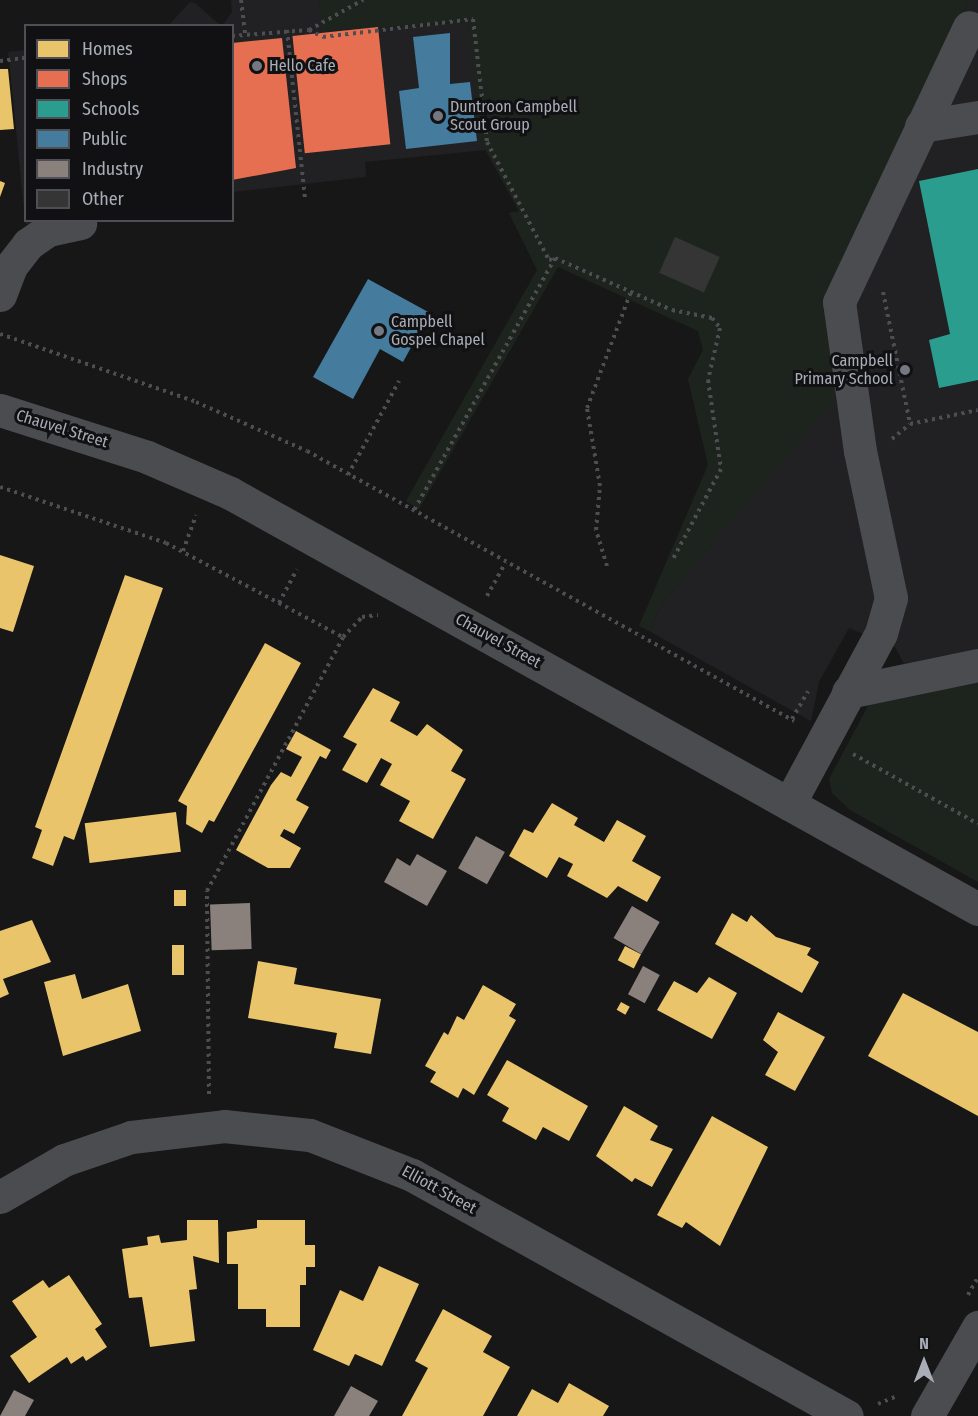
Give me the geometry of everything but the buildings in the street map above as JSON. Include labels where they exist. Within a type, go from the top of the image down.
[{"type":"street","points":[[789,804],[886,622],[891,587],[860,451],[837,312],[844,286],[969,27]]},
{"type":"street","points":[[921,126],[978,117]]},
{"type":"street","points":[[0,295],[11,266],[33,240],[80,223]]},
{"type":"street","name":"Chauvel Street","points":[[0,410],[199,478],[471,626],[978,909]]},
{"type":"street","points":[[848,692],[978,665]]},
{"type":"street","name":"Elliott Street","points":[[0,1197],[64,1160],[105,1144],[209,1127],[297,1132],[383,1160],[847,1416]]},
{"type":"street","points":[[927,1416],[978,1327]]},
{"type":"path","points":[[242,0],[245,35]]},
{"type":"path","points":[[309,30],[363,0]]},
{"type":"path","points":[[234,36],[309,30],[323,37],[473,19],[487,142],[549,260],[555,258],[632,289],[672,310],[712,318],[720,328],[708,380],[721,469],[673,559]]},
{"type":"path","points":[[287,30],[305,198]]},
{"type":"path","points":[[0,61],[24,58]]},
{"type":"path","points":[[414,512],[555,258]]},
{"type":"path","points":[[881,286],[910,423]]},
{"type":"path","points":[[607,566],[596,530],[600,486],[587,408],[632,289]]},
{"type":"path","points":[[0,334],[196,402],[348,475],[978,824]]},
{"type":"path","points":[[348,475],[399,381]]},
{"type":"path","points":[[0,487],[166,543],[343,637]]},
{"type":"path","points":[[471,626],[505,563]]},
{"type":"path","points":[[209,1127],[207,891],[343,637],[362,617],[386,614]]},
{"type":"shaded area","points":[[231,0],[319,0],[323,31],[468,22],[486,150],[365,162],[366,177],[234,192],[234,24],[223,24],[232,12]]},
{"type":"shaded area","points":[[319,0],[969,0],[823,307],[837,397],[663,602],[649,631],[639,626],[708,465],[688,379],[703,350],[698,331],[558,267],[419,509],[406,501],[537,270],[509,213],[519,211],[481,142],[468,22],[322,31]]},
{"type":"shaded area","name":"Campbell Primary School","points":[[969,0],[978,0],[978,649],[904,664],[895,647],[849,628],[819,682],[811,721],[649,631],[663,602],[836,397],[823,307]]},
{"type":"shaded area","points":[[190,2],[195,3],[219,24],[170,24]]},
{"type":"shaded area","points":[[24,50],[24,206],[8,52]]},
{"type":"shaded area","points":[[978,680],[978,882],[850,810],[832,793],[829,779],[869,704]]},
{"type":"place","name":"Hello Cafe","points":[[257,66]]},
{"type":"place","name":"Duntroon Campbell Scout Group","points":[[438,116]]},
{"type":"place","name":"Campbell Gospel Chapel","points":[[379,331]]},
{"type":"place","name":"Campbell Primary School","points":[[905,370]]}]
